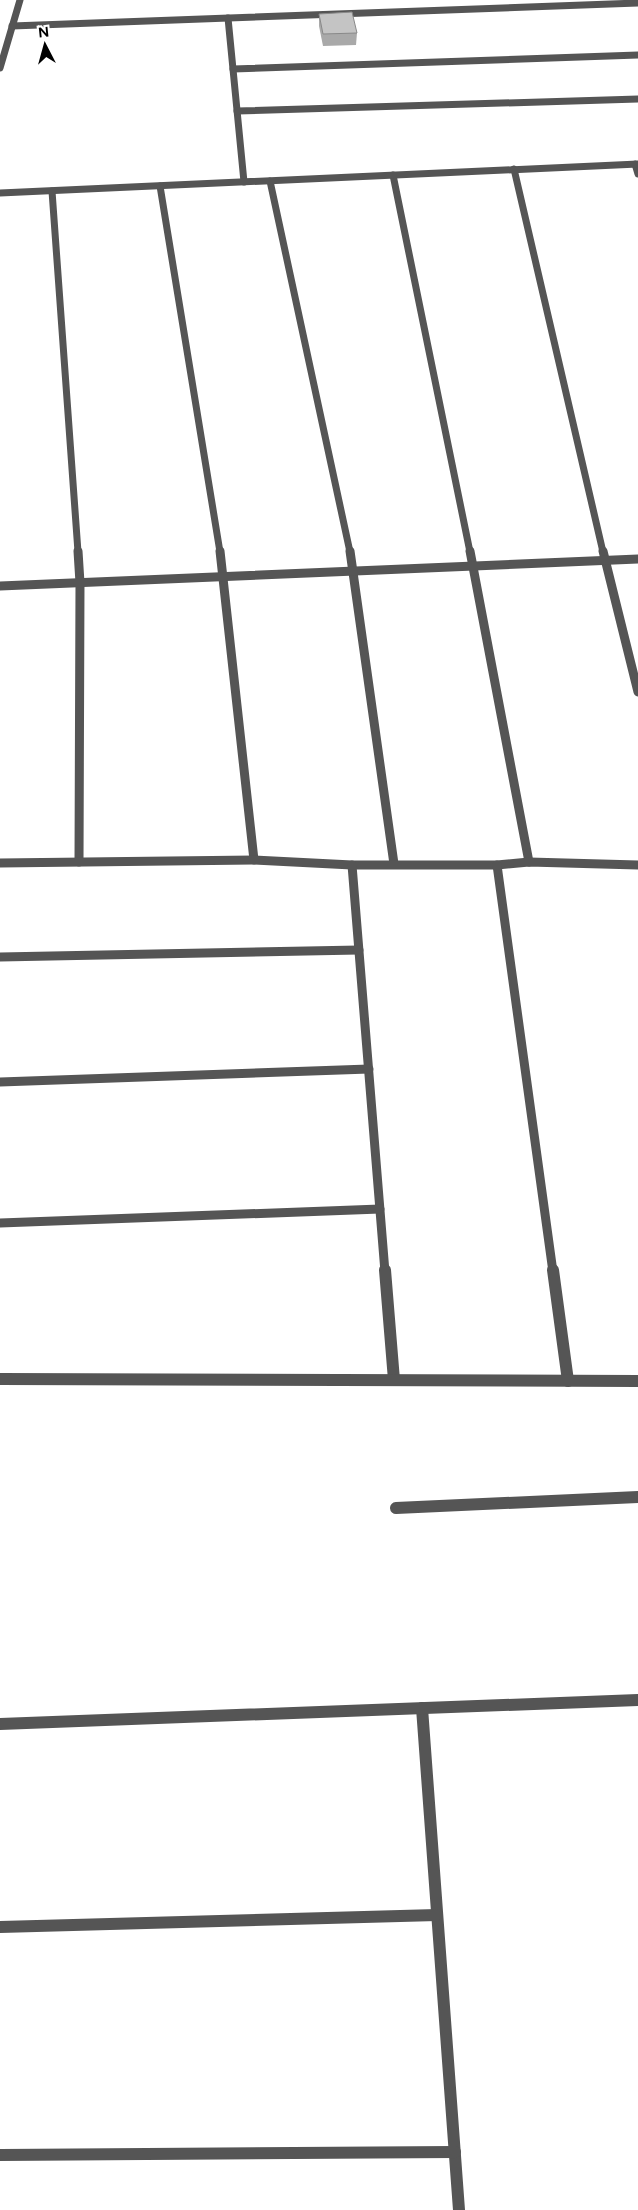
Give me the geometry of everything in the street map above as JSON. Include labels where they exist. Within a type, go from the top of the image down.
[{"type":"street","points":[[0,68],[20,0]]},
{"type":"street","points":[[12,26],[638,3]]},
{"type":"street","points":[[228,18],[244,182]]},
{"type":"street","points":[[233,69],[638,55]]},
{"type":"street","points":[[237,111],[638,99]]},
{"type":"street","points":[[0,193],[637,164],[638,174]]},
{"type":"street","points":[[514,169],[604,560],[638,692]]},
{"type":"street","points":[[393,175],[473,566],[529,862]]},
{"type":"street","points":[[270,181],[354,572],[394,864]]},
{"type":"street","points":[[160,186],[224,577],[254,860]]},
{"type":"street","points":[[52,191],[80,583],[79,862]]},
{"type":"street","points":[[0,586],[638,559]]},
{"type":"street","points":[[0,863],[254,860],[352,866],[394,864],[497,865],[529,862],[638,865]]},
{"type":"street","points":[[497,865],[568,1381]]},
{"type":"street","points":[[352,866],[394,1380]]},
{"type":"street","points":[[0,957],[359,950]]},
{"type":"street","points":[[0,1082],[369,1069]]},
{"type":"street","points":[[0,1223],[380,1209]]},
{"type":"street","points":[[0,1379],[638,1381]]},
{"type":"street","points":[[396,1508],[638,1497]]},
{"type":"street","points":[[0,1724],[638,1700]]},
{"type":"street","points":[[422,1708],[459,2210]]},
{"type":"street","points":[[0,1927],[437,1915]]},
{"type":"street","points":[[0,2155],[455,2152]]},
{"type":"building","points":[[352,12],[357,33],[323,34],[319,14]]}]
